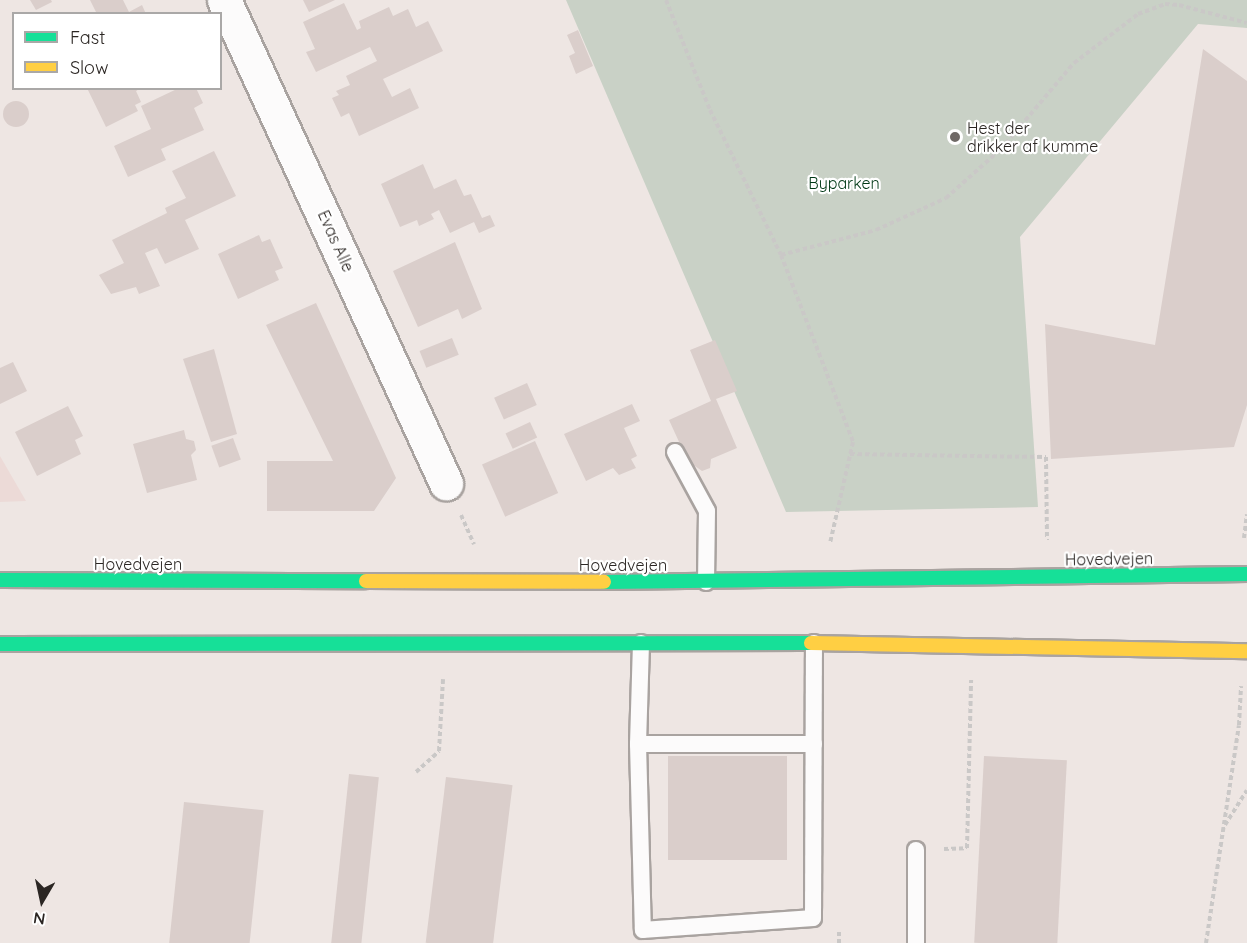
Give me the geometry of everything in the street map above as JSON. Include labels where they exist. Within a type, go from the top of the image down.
[{"type":"main road","name":"Hovedvejen","points":[[0,580],[706,582],[1247,574]]},
{"type":"main road","points":[[0,644],[814,643],[1244,651]]},
{"type":"street","name":"Evas Alle","points":[[224,0],[446,483]]},
{"type":"lane","points":[[675,452],[707,511],[706,582]]},
{"type":"lane","points":[[641,643],[638,744],[643,930],[813,918],[814,643]]},
{"type":"lane","points":[[638,744],[814,744]]},
{"type":"lane","points":[[916,850],[916,943]]},
{"type":"path","points":[[666,0],[710,110],[781,255],[853,442],[821,581]]},
{"type":"path","points":[[781,255],[876,230],[946,198],[1001,149],[1074,63],[1138,14],[1165,4],[1179,5],[1247,23]]},
{"type":"path","points":[[850,454],[1046,457],[1047,577]]},
{"type":"path","points":[[446,483],[492,582]]},
{"type":"path","points":[[416,772],[439,751],[444,645]]},
{"type":"path","points":[[916,850],[967,848],[972,646]]},
{"type":"path","points":[[1206,943],[1241,710],[1244,651]]},
{"type":"path","points":[[1241,710],[1247,714]]},
{"type":"path","points":[[1223,828],[1247,790]]},
{"type":"shaded area","points":[[0,456],[26,501],[0,502]]},
{"type":"green space","name":"Byparken","points":[[566,0],[1247,0],[1247,28],[1198,24],[1020,237],[1038,507],[786,512]]},
{"type":"building","points":[[30,0],[51,0],[52,2],[36,10]]},
{"type":"building","points":[[90,0],[123,0],[129,12],[96,12]]},
{"type":"building","points":[[303,0],[335,0],[309,12]]},
{"type":"building","points":[[344,3],[357,30],[361,28],[359,21],[389,7],[393,16],[408,9],[416,27],[428,21],[443,51],[383,79],[392,97],[410,88],[419,108],[359,136],[349,113],[341,117],[332,98],[339,95],[336,91],[350,85],[346,76],[377,61],[370,47],[316,72],[306,52],[315,49],[303,22]]},
{"type":"building","points":[[142,5],[145,12],[129,12]]},
{"type":"building","points":[[578,30],[593,66],[576,74],[569,56],[575,53],[567,35]]},
{"type":"building","points":[[1203,49],[1247,81],[1247,405],[1234,447],[1051,459],[1045,324],[1155,345]]},
{"type":"building","points":[[88,90],[138,90],[136,91],[141,102],[135,105],[138,111],[106,127]]},
{"type":"building","points":[[175,90],[197,90],[203,103],[194,108],[204,130],[161,149],[166,160],[128,177],[114,146],[151,129],[141,106]]},
{"type":"building","points":[[16,101],[25,105],[29,114],[25,123],[16,127],[7,123],[3,114],[7,105]]},
{"type":"building","points":[[214,151],[236,196],[185,220],[199,249],[165,264],[157,248],[145,253],[160,286],[139,294],[136,287],[111,294],[99,275],[124,263],[112,240],[167,213],[165,208],[186,198],[172,171]]},
{"type":"building","points":[[423,164],[434,189],[456,179],[464,196],[471,194],[482,218],[490,215],[495,226],[479,233],[474,222],[450,233],[439,210],[431,214],[434,219],[419,226],[417,220],[400,227],[381,184]]},
{"type":"building","points":[[259,235],[262,242],[270,239],[283,268],[275,271],[279,280],[238,299],[218,254]]},
{"type":"building","points":[[455,242],[482,309],[462,319],[458,309],[418,327],[393,271]]},
{"type":"building","points":[[316,303],[396,478],[374,511],[267,511],[267,461],[333,461],[266,325]]},
{"type":"building","points":[[452,338],[459,355],[426,368],[420,351]]},
{"type":"building","points":[[715,340],[737,391],[716,399],[737,448],[711,459],[710,468],[702,471],[695,466],[691,468],[669,420],[711,401],[690,350]]},
{"type":"building","points":[[214,349],[237,434],[211,442],[183,359]]},
{"type":"building","points":[[13,362],[27,391],[0,404],[0,368]]},
{"type":"building","points":[[527,383],[537,405],[504,420],[494,398]]},
{"type":"building","points":[[632,404],[640,421],[624,428],[637,456],[631,459],[636,468],[619,475],[613,468],[586,481],[564,434]]},
{"type":"building","points":[[68,406],[83,436],[75,440],[81,454],[37,476],[15,432]]},
{"type":"building","points":[[530,422],[537,437],[513,449],[506,433]]},
{"type":"building","points":[[184,430],[186,439],[194,441],[196,450],[191,455],[197,480],[147,493],[133,444]]},
{"type":"building","points":[[233,438],[241,460],[219,467],[211,446]]},
{"type":"building","points":[[535,441],[558,493],[505,517],[482,465]]},
{"type":"building","points":[[668,756],[787,756],[787,860],[668,860]]},
{"type":"building","points":[[984,756],[1067,760],[1057,943],[974,943]]},
{"type":"building","points":[[349,774],[379,777],[361,943],[331,943]]},
{"type":"building","points":[[446,777],[513,785],[493,943],[426,943]]},
{"type":"building","points":[[184,802],[264,810],[250,943],[169,943]]},
{"type":"traffic: fast","points":[[604,582],[1247,574]]},
{"type":"traffic: fast","points":[[0,580],[366,581]]},
{"type":"traffic: fast","points":[[0,644],[811,643]]},
{"type":"traffic: slow","points":[[366,581],[604,582]]},
{"type":"traffic: slow","points":[[811,643],[1247,651]]},
{"type":"place","name":"Hest der drikker af kumme","points":[[955,137]]}]
